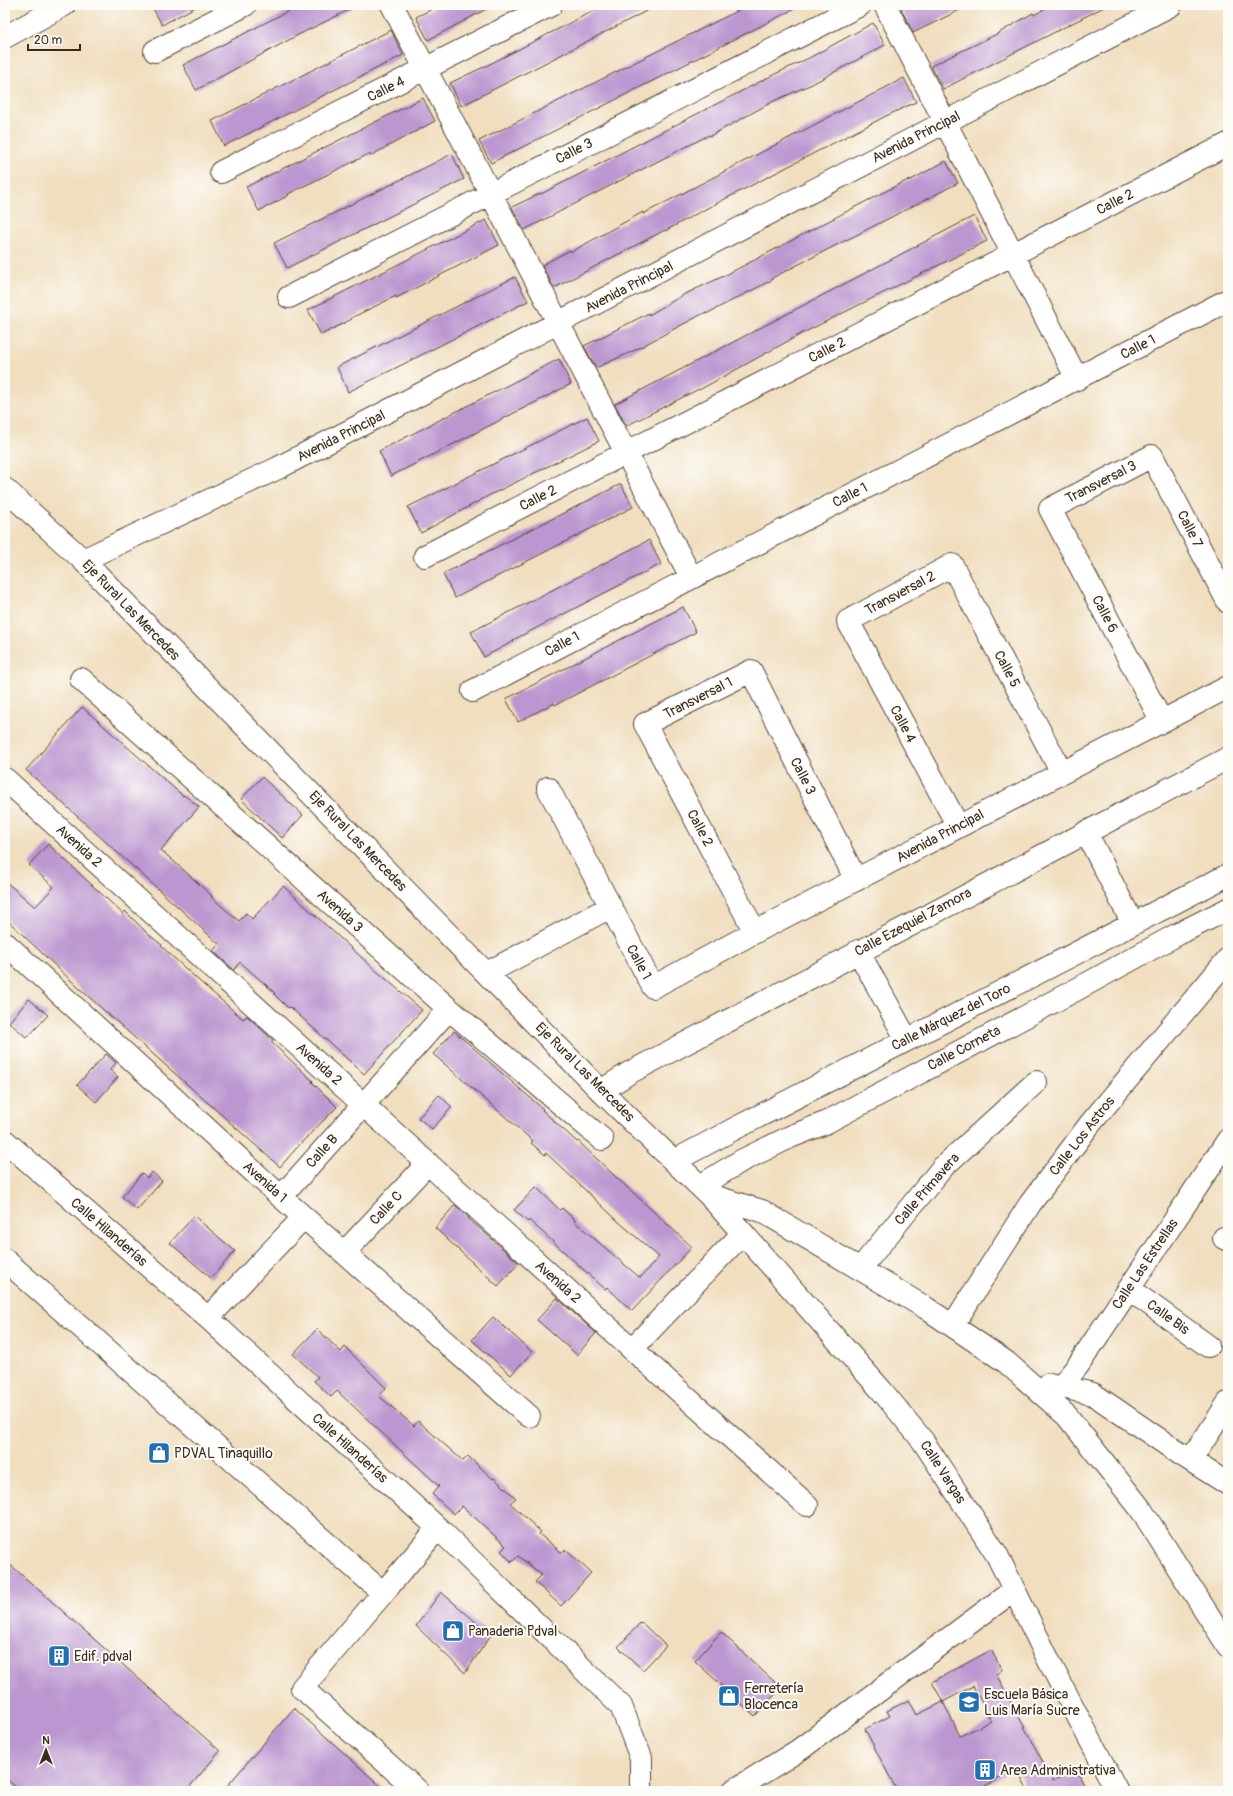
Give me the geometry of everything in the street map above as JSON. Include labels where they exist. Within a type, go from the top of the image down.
[{"type":"street","points":[[5,37],[64,5]]},
{"type":"street","points":[[155,51],[245,5]]},
{"type":"street","points":[[392,5],[691,577]]},
{"type":"street","name":"Calle 4","points":[[221,172],[551,5]]},
{"type":"street","name":"Calle 3","points":[[289,297],[860,5]]},
{"type":"street","points":[[885,5],[1077,379]]},
{"type":"street","name":"Avenida Principal","points":[[83,560],[278,468],[1171,5]]},
{"type":"street","name":"Calle 2","points":[[425,556],[1228,144]]},
{"type":"street","name":"Calle 1","points":[[473,692],[691,577],[1228,300]]},
{"type":"street","name":"Transversal 3","points":[[1050,508],[1152,456]]},
{"type":"street","name":"Calle 7","points":[[1152,456],[1228,602]]},
{"type":"street","name":"Eje Rural Las Mercedes","points":[[5,489],[83,560],[601,1091],[704,1190]]},
{"type":"street","name":"Calle 6","points":[[1050,508],[1161,720]]},
{"type":"street","name":"Transversal 2","points":[[848,621],[952,565]]},
{"type":"street","name":"Calle 5","points":[[952,565],[1062,773]]},
{"type":"street","name":"Calle 4","points":[[848,621],[958,826]]},
{"type":"street","name":"Calle 3","points":[[751,671],[856,880]]},
{"type":"street","name":"Transversal 1","points":[[646,724],[751,671]]},
{"type":"street","name":"Avenida 3","points":[[81,678],[449,1009],[602,1139]]},
{"type":"street","name":"Avenida Principal","points":[[653,987],[755,932],[1161,720],[1228,687]]},
{"type":"street","name":"Calle 2","points":[[646,724],[755,932]]},
{"type":"street","name":"Calle Ezequiel Zamora","points":[[601,1091],[629,1073],[858,951],[1228,758]]},
{"type":"street","name":"Avenida 2","points":[[5,779],[632,1349],[808,1505]]},
{"type":"street","name":"Calle 1","points":[[548,788],[653,987]]},
{"type":"street","points":[[1086,832],[1133,924]]},
{"type":"street","name":"Calle Márquez del Toro","points":[[674,1161],[1228,875]]},
{"type":"street","points":[[487,973],[610,907]]},
{"type":"street","name":"Calle Corneta","points":[[704,1190],[741,1161],[790,1137],[847,1112],[1178,934],[1228,909]]},
{"type":"street","name":"Avenida 1","points":[[5,943],[281,1198],[529,1416]]},
{"type":"street","points":[[858,951],[907,1040]]},
{"type":"street","name":"Calle Los Astros","points":[[953,1325],[1030,1204],[1085,1130],[1228,959]]},
{"type":"street","name":"Calle B","points":[[281,1198],[449,1009]]},
{"type":"street","name":"Calle Primavera","points":[[860,1269],[943,1167],[1036,1082]]},
{"type":"street","name":"Calle Las Estrellas","points":[[1062,1387],[1079,1364],[1228,1140]]},
{"type":"street","name":"Calle Hilanderías","points":[[5,1141],[208,1318],[438,1528],[621,1706],[641,1758],[641,1791]]},
{"type":"street","name":"Calle C","points":[[344,1253],[428,1163]]},
{"type":"street","points":[[704,1190],[762,1211],[953,1325],[1006,1362],[1067,1416],[1140,1508],[1228,1646]]},
{"type":"street","name":"Calle Vargas","points":[[704,1190],[877,1385],[923,1441],[997,1555],[1052,1667],[1117,1791]]},
{"type":"street","points":[[208,1318],[304,1218]]},
{"type":"street","points":[[632,1349],[743,1233]]},
{"type":"street","points":[[5,1260],[383,1593]]},
{"type":"street","name":"Calle Bis","points":[[1129,1289],[1208,1346]]},
{"type":"street","points":[[1024,1379],[1093,1394],[1228,1484]]},
{"type":"street","points":[[1191,1460],[1228,1403]]},
{"type":"street","points":[[418,1791],[302,1688],[438,1528]]},
{"type":"street","points":[[732,1791],[799,1750],[1014,1590]]},
{"type":"building","points":[[151,5],[199,5],[162,25]]},
{"type":"building","points":[[300,5],[359,5],[298,35],[196,90],[183,65]]},
{"type":"building","points":[[440,5],[494,5],[428,40],[416,17]]},
{"type":"building","points":[[605,5],[658,5],[461,106],[450,83]]},
{"type":"building","points":[[749,5],[802,5],[491,163],[479,141]]},
{"type":"building","points":[[909,5],[970,5],[913,33],[901,9]]},
{"type":"building","points":[[1052,5],[1108,5],[943,89],[931,66],[997,34],[1033,13],[1034,15]]},
{"type":"building","points":[[873,23],[885,45],[812,84],[774,101],[710,136],[709,135],[524,230],[512,207],[541,194],[809,58]]},
{"type":"building","points":[[391,30],[403,55],[224,146],[212,121]]},
{"type":"building","points":[[904,78],[916,102],[886,116],[554,288],[542,265],[570,250],[571,252],[643,212],[643,214]]},
{"type":"building","points":[[423,98],[435,121],[370,156],[369,154],[288,194],[289,195],[259,211],[246,187]]},
{"type":"building","points":[[452,154],[464,179],[287,268],[274,243]]},
{"type":"building","points":[[946,161],[958,183],[772,278],[772,280],[706,314],[706,312],[633,351],[596,368],[584,346],[649,313],[649,315],[685,294],[724,276]]},
{"type":"building","points":[[974,216],[987,241],[801,334],[699,390],[626,426],[615,404]]},
{"type":"building","points":[[486,220],[499,245],[396,298],[396,296],[351,318],[352,319],[321,335],[308,310]]},
{"type":"building","points":[[515,277],[528,301],[348,392],[337,367]]},
{"type":"building","points":[[559,359],[571,384],[391,476],[379,451]]},
{"type":"building","points":[[587,417],[599,441],[488,496],[421,533],[408,507]]},
{"type":"building","points":[[621,484],[633,507],[455,598],[443,574]]},
{"type":"building","points":[[649,540],[661,564],[513,640],[514,641],[484,657],[471,632]]},
{"type":"building","points":[[683,607],[696,632],[555,705],[554,703],[518,722],[506,699]]},
{"type":"building","points":[[82,707],[183,796],[184,795],[199,807],[161,850],[212,896],[211,897],[239,921],[246,913],[252,919],[283,886],[422,1010],[364,1074],[290,1007],[288,1008],[274,994],[275,993],[240,962],[234,970],[213,951],[219,944],[26,770]]},
{"type":"building","points":[[262,777],[303,815],[282,838],[241,799]]},
{"type":"building","points":[[48,844],[123,914],[125,911],[198,980],[243,1019],[247,1016],[273,1040],[271,1042],[313,1081],[312,1082],[337,1107],[301,1143],[280,1167],[80,989],[5,918],[5,881],[35,907],[54,887],[29,865]]},
{"type":"building","points":[[29,999],[48,1015],[27,1038],[9,1022]]},
{"type":"building","points":[[454,1031],[543,1109],[542,1110],[577,1142],[578,1141],[692,1247],[632,1311],[607,1287],[605,1289],[529,1220],[528,1222],[514,1210],[536,1187],[560,1210],[562,1208],[575,1220],[574,1221],[639,1277],[641,1277],[659,1257],[619,1222],[546,1153],[545,1155],[531,1143],[533,1141],[433,1054]]},
{"type":"building","points":[[106,1054],[116,1063],[110,1070],[118,1077],[96,1102],[77,1085]]},
{"type":"building","points":[[439,1095],[452,1107],[432,1129],[418,1118]]},
{"type":"building","points":[[152,1172],[162,1181],[137,1210],[122,1197],[142,1173],[147,1178]]},
{"type":"building","points":[[455,1205],[519,1263],[498,1286],[435,1228]]},
{"type":"building","points":[[194,1216],[235,1251],[211,1278],[170,1243]]},
{"type":"building","points":[[557,1298],[596,1333],[577,1355],[537,1320]]},
{"type":"building","points":[[493,1317],[532,1352],[511,1375],[472,1340]]},
{"type":"building","points":[[317,1329],[341,1352],[345,1347],[386,1388],[379,1396],[414,1426],[418,1421],[463,1461],[468,1456],[516,1498],[510,1503],[541,1532],[539,1534],[562,1553],[566,1550],[591,1573],[561,1606],[535,1582],[542,1575],[518,1556],[512,1562],[501,1551],[506,1546],[462,1506],[454,1514],[432,1494],[439,1486],[337,1391],[331,1397],[314,1381],[318,1377],[293,1354]]},
{"type":"building","name":"Edif. pdval","points":[[5,1560],[220,1751],[186,1791],[20,1791],[5,1778]]},
{"type":"building","name":"Panaderia Pdval","points":[[441,1592],[491,1635],[465,1673],[416,1626]]},
{"type":"building","points":[[641,1622],[666,1646],[643,1670],[618,1647]]},
{"type":"building","points":[[721,1632],[781,1688],[755,1716],[695,1661]]},
{"type":"building","points":[[991,1650],[1002,1670],[996,1674],[1053,1781],[1076,1769],[1087,1791],[1028,1791],[1016,1769],[976,1791],[897,1791],[865,1729],[890,1716],[887,1711],[909,1700],[917,1715],[943,1702],[932,1682]],"holes":[[[973,1686],[991,1721],[960,1736],[943,1702]]]},
{"type":"building","points":[[294,1708],[386,1791],[223,1791]]},
{"type":"place","name":"PDVAL Tinaquillo","points":[[159,1453]]},
{"type":"place","name":"Panaderia Pdval","points":[[453,1631]]},
{"type":"place","name":"Edif. pdval","points":[[59,1656]]},
{"type":"place","name":"Ferretería Blocenca","points":[[729,1696]]},
{"type":"place","name":"Escuela Básica Luis María Sucre","points":[[969,1702]]},
{"type":"place","name":"Area Administrativa","points":[[985,1770]]}]
